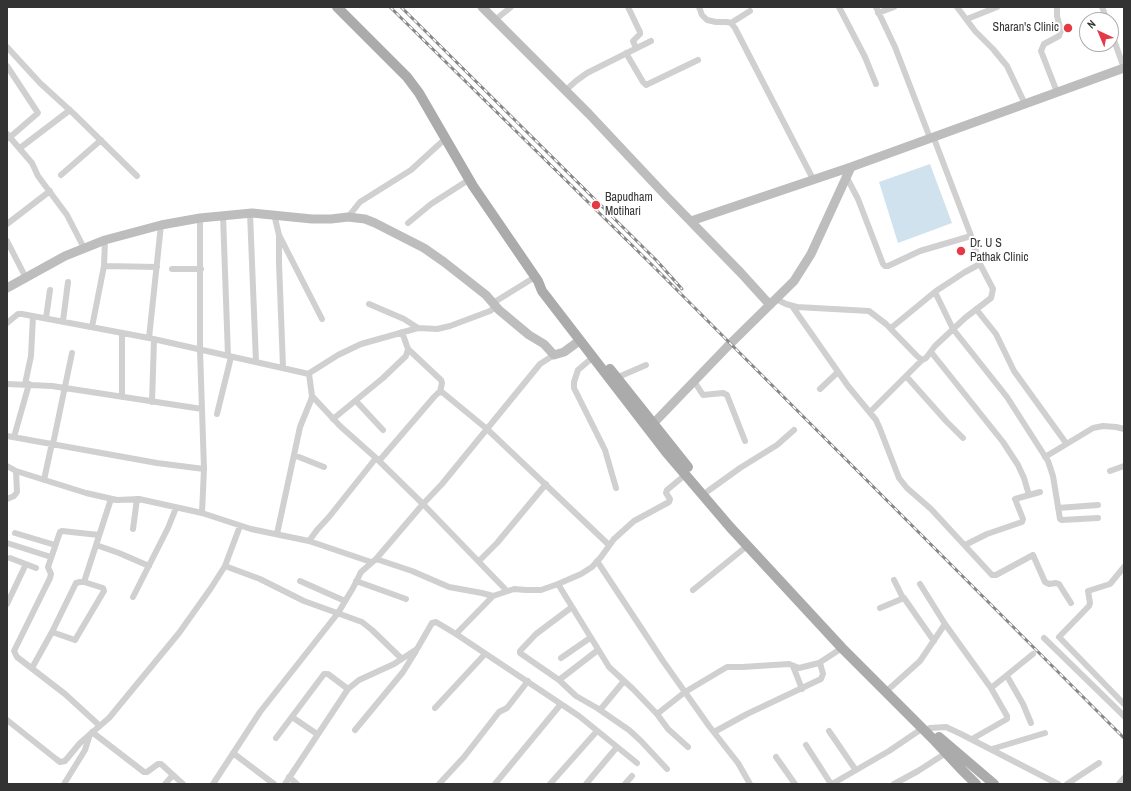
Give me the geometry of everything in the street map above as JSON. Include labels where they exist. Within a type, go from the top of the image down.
[{"type":"main road","points":[[337,7],[407,77],[419,93],[470,180],[536,279],[542,292],[592,358],[673,449],[737,526],[926,728]]},
{"type":"main road","points":[[536,279],[546,288],[616,378],[686,475],[730,528],[842,648],[985,784]]},
{"type":"main road","points":[[952,754],[976,784]]},
{"type":"main road","points":[[952,754],[994,784]]},
{"type":"street","points":[[482,7],[566,90],[741,273],[773,302],[792,306],[864,310],[874,313],[922,360]]},
{"type":"street","points":[[495,20],[511,7]]},
{"type":"street","points":[[628,7],[640,32],[640,34],[633,41],[636,48]]},
{"type":"street","points":[[699,7],[702,15],[707,20],[716,22],[731,23],[750,12]]},
{"type":"street","points":[[839,7],[865,57],[876,84]]},
{"type":"street","points":[[870,412],[953,329],[991,298],[993,292],[992,284],[980,264],[971,236],[895,47],[877,10],[894,7]]},
{"type":"street","points":[[957,7],[1007,66],[1025,104]]},
{"type":"street","points":[[967,19],[997,7]]},
{"type":"street","points":[[1057,7],[1057,16],[1061,31],[1059,36],[1044,44],[1041,51],[1057,92]]},
{"type":"street","points":[[731,23],[769,92],[813,179]]},
{"type":"street","points":[[566,90],[587,73],[651,41]]},
{"type":"street","points":[[7,47],[35,78],[137,176]]},
{"type":"street","points":[[691,221],[851,167],[1124,68],[1118,52]]},
{"type":"street","points":[[626,53],[646,85],[698,60]]},
{"type":"street","points":[[7,66],[38,113],[8,136],[32,163],[38,176],[67,215],[84,248]]},
{"type":"street","points":[[20,148],[70,110]]},
{"type":"street","points":[[348,217],[360,202],[412,170],[446,138]]},
{"type":"street","points":[[61,175],[100,140]]},
{"type":"street","points":[[651,426],[794,281],[811,254],[851,167]]},
{"type":"street","points":[[846,176],[858,199],[885,266],[920,251],[971,236]]},
{"type":"street","points":[[408,223],[431,204],[470,180]]},
{"type":"street","points":[[7,224],[50,191]]},
{"type":"street","points":[[250,213],[256,362]]},
{"type":"street","points":[[7,288],[65,256],[84,248],[105,240],[160,225],[200,218],[250,213],[274,214],[312,219],[348,217],[365,219],[415,242],[444,262],[486,295],[529,335],[544,344],[554,355]]},
{"type":"street","points":[[274,214],[279,235],[283,367]]},
{"type":"street","points":[[217,414],[230,357],[224,215]]},
{"type":"street","points":[[200,218],[200,350],[204,469],[202,513]]},
{"type":"street","points":[[152,402],[152,339],[160,225]]},
{"type":"street","points":[[279,235],[322,319]]},
{"type":"street","points":[[92,327],[104,266],[105,240]]},
{"type":"street","points":[[7,242],[26,278]]},
{"type":"street","points":[[891,328],[935,292],[980,264]]},
{"type":"street","points":[[104,266],[157,267]]},
{"type":"street","points":[[172,269],[201,269]]},
{"type":"street","points":[[277,534],[301,423],[312,396],[310,374],[314,369],[349,349],[369,342],[418,328],[438,329],[450,326],[490,311],[495,305],[536,279]]},
{"type":"street","points":[[63,321],[68,282]]},
{"type":"street","points":[[46,318],[50,290]]},
{"type":"street","points":[[935,292],[953,329],[1007,397],[1045,457],[1053,476],[1059,517],[1061,520],[1098,518]]},
{"type":"street","points":[[369,304],[404,319],[418,328]]},
{"type":"street","points":[[792,306],[838,372],[870,412],[880,429],[901,481],[907,488],[931,509],[993,575],[996,575],[1034,555],[1046,583],[1059,584],[1071,603]]},
{"type":"street","points":[[976,309],[996,334],[1014,371],[1066,443]]},
{"type":"street","points":[[7,323],[20,314],[46,318],[152,339],[310,374]]},
{"type":"street","points":[[33,316],[31,356],[27,384],[10,436],[164,464],[204,469]]},
{"type":"street","points":[[309,541],[378,460],[440,392],[442,383],[441,380],[408,349],[402,332]]},
{"type":"street","points":[[122,334],[122,397]]},
{"type":"street","points":[[213,784],[260,712],[338,613],[361,572],[373,561],[442,484],[540,364],[554,355],[564,352],[579,341]]},
{"type":"street","points":[[334,419],[395,367],[406,356],[408,349]]},
{"type":"street","points":[[931,352],[1003,442],[1018,465],[1029,494]]},
{"type":"street","points":[[44,480],[72,353]]},
{"type":"street","points":[[592,358],[578,370],[574,382],[574,388],[605,450],[616,488]]},
{"type":"street","points":[[616,378],[646,364]]},
{"type":"street","points":[[820,389],[838,372]]},
{"type":"street","points":[[906,376],[946,421],[964,438]]},
{"type":"street","points":[[694,381],[703,395],[727,395],[745,441]]},
{"type":"street","points":[[7,384],[27,384],[65,388],[202,409]]},
{"type":"street","points":[[440,392],[487,429],[609,545]]},
{"type":"street","points":[[312,396],[423,504],[508,591]]},
{"type":"street","points":[[356,401],[383,430]]},
{"type":"street","points":[[1045,457],[1088,430],[1098,426],[1124,429]]},
{"type":"street","points":[[708,491],[740,468],[777,445],[794,430]]},
{"type":"street","points":[[294,455],[324,467]]},
{"type":"street","points":[[7,466],[16,471],[44,480],[111,499],[137,499],[202,513],[240,526],[309,541],[373,561],[412,571],[449,587],[493,596]]},
{"type":"street","points":[[1110,470],[1124,466]]},
{"type":"street","points":[[7,499],[14,496],[17,492],[16,471]]},
{"type":"street","points":[[456,634],[493,596],[514,589],[540,590],[581,574],[597,561],[609,545],[634,521],[669,502],[670,499],[666,494],[667,490],[686,475]]},
{"type":"street","points":[[479,561],[546,484]]},
{"type":"street","points":[[965,545],[987,534],[1022,522],[1023,519],[1015,500],[1029,494],[1040,492]]},
{"type":"street","points":[[84,582],[111,499]]},
{"type":"street","points":[[133,529],[137,499]]},
{"type":"street","points":[[1058,508],[1098,505]]},
{"type":"street","points":[[133,597],[176,508]]},
{"type":"street","points":[[7,720],[60,762],[65,761],[80,743],[109,718],[171,644],[225,566],[240,526]]},
{"type":"street","points":[[99,535],[62,531],[59,533],[48,569],[50,578],[14,650],[17,657],[71,699],[100,726]]},
{"type":"street","points":[[16,533],[55,545]]},
{"type":"street","points":[[7,543],[51,557]]},
{"type":"street","points":[[96,546],[119,553],[149,566]]},
{"type":"street","points":[[693,590],[748,546]]},
{"type":"street","points":[[16,547],[8,559],[36,568]]},
{"type":"street","points":[[597,561],[685,692],[738,763],[750,784]]},
{"type":"street","points":[[7,604],[26,564]]},
{"type":"street","points":[[225,566],[260,579],[304,601],[353,618],[366,625],[402,659]]},
{"type":"street","points":[[1124,568],[1110,584],[1088,590],[1089,606],[1059,637],[1124,704]]},
{"type":"street","points":[[894,580],[903,598],[934,641]]},
{"type":"street","points":[[300,581],[345,601]]},
{"type":"street","points":[[356,581],[406,599]]},
{"type":"street","points":[[32,668],[52,632],[76,583],[84,582],[102,587],[104,590],[75,640],[52,632]]},
{"type":"street","points":[[558,584],[590,638],[613,672],[624,681],[657,714],[668,729],[688,747]]},
{"type":"street","points":[[920,584],[945,624],[999,700],[1007,718],[972,739]]},
{"type":"street","points":[[880,608],[903,598]]},
{"type":"street","points":[[572,607],[536,634],[520,652],[559,680],[576,696],[600,710],[634,734],[667,769]]},
{"type":"street","points":[[355,730],[402,672],[432,624],[436,622],[528,681],[579,716],[637,763]]},
{"type":"street","points":[[890,688],[920,661],[945,624]]},
{"type":"street","points":[[561,658],[590,638]]},
{"type":"street","points":[[1044,638],[1124,716]]},
{"type":"street","points":[[657,714],[685,692],[727,667],[786,664],[799,668],[820,663],[842,648]]},
{"type":"street","points":[[285,784],[348,689],[359,680],[417,650]]},
{"type":"street","points":[[559,680],[598,650]]},
{"type":"street","points":[[435,708],[485,654]]},
{"type":"street","points":[[991,688],[1033,654]]},
{"type":"street","points":[[714,732],[747,714],[802,689],[823,677],[820,663]]},
{"type":"street","points":[[793,666],[802,689]]},
{"type":"street","points":[[276,738],[325,674],[328,674],[348,689]]},
{"type":"street","points":[[1007,676],[1023,704],[1031,723]]},
{"type":"street","points":[[439,784],[464,757],[499,712],[507,708],[528,681]]},
{"type":"street","points":[[600,710],[624,681]]},
{"type":"street","points":[[495,784],[561,704]]},
{"type":"street","points":[[292,717],[317,734]]},
{"type":"street","points":[[806,745],[832,784],[842,781],[856,769],[926,728],[946,727],[992,749],[1058,784]]},
{"type":"street","points":[[550,784],[597,731]]},
{"type":"street","points":[[829,732],[856,769]]},
{"type":"street","points":[[91,733],[145,772],[159,764],[183,784]]},
{"type":"street","points":[[64,784],[85,750],[91,733]]},
{"type":"street","points":[[992,749],[1045,733]]},
{"type":"street","points":[[586,784],[617,747]]},
{"type":"street","points":[[233,753],[274,784]]},
{"type":"street","points":[[894,784],[952,754]]},
{"type":"street","points":[[776,757],[795,784]]},
{"type":"street","points":[[1067,784],[1099,763]]},
{"type":"street","points":[[165,784],[173,775]]},
{"type":"street","points":[[625,784],[632,776]]},
{"type":"street","points":[[289,777],[297,784]]},
{"type":"street","points":[[1119,784],[1124,778]]},
{"type":"water","points":[[930,164],[952,223],[898,243],[879,182]]},
{"type":"railway","points":[[390,7],[653,266],[1124,738]]},
{"type":"railway","points":[[401,7],[657,261],[682,289]]},
{"type":"place","name":"Sharan's Clinic","points":[[1068,28]]},
{"type":"place","name":"Bapudham Motihari","points":[[596,205]]},
{"type":"place","name":"Dr. U S Pathak Clinic","points":[[961,251]]}]
